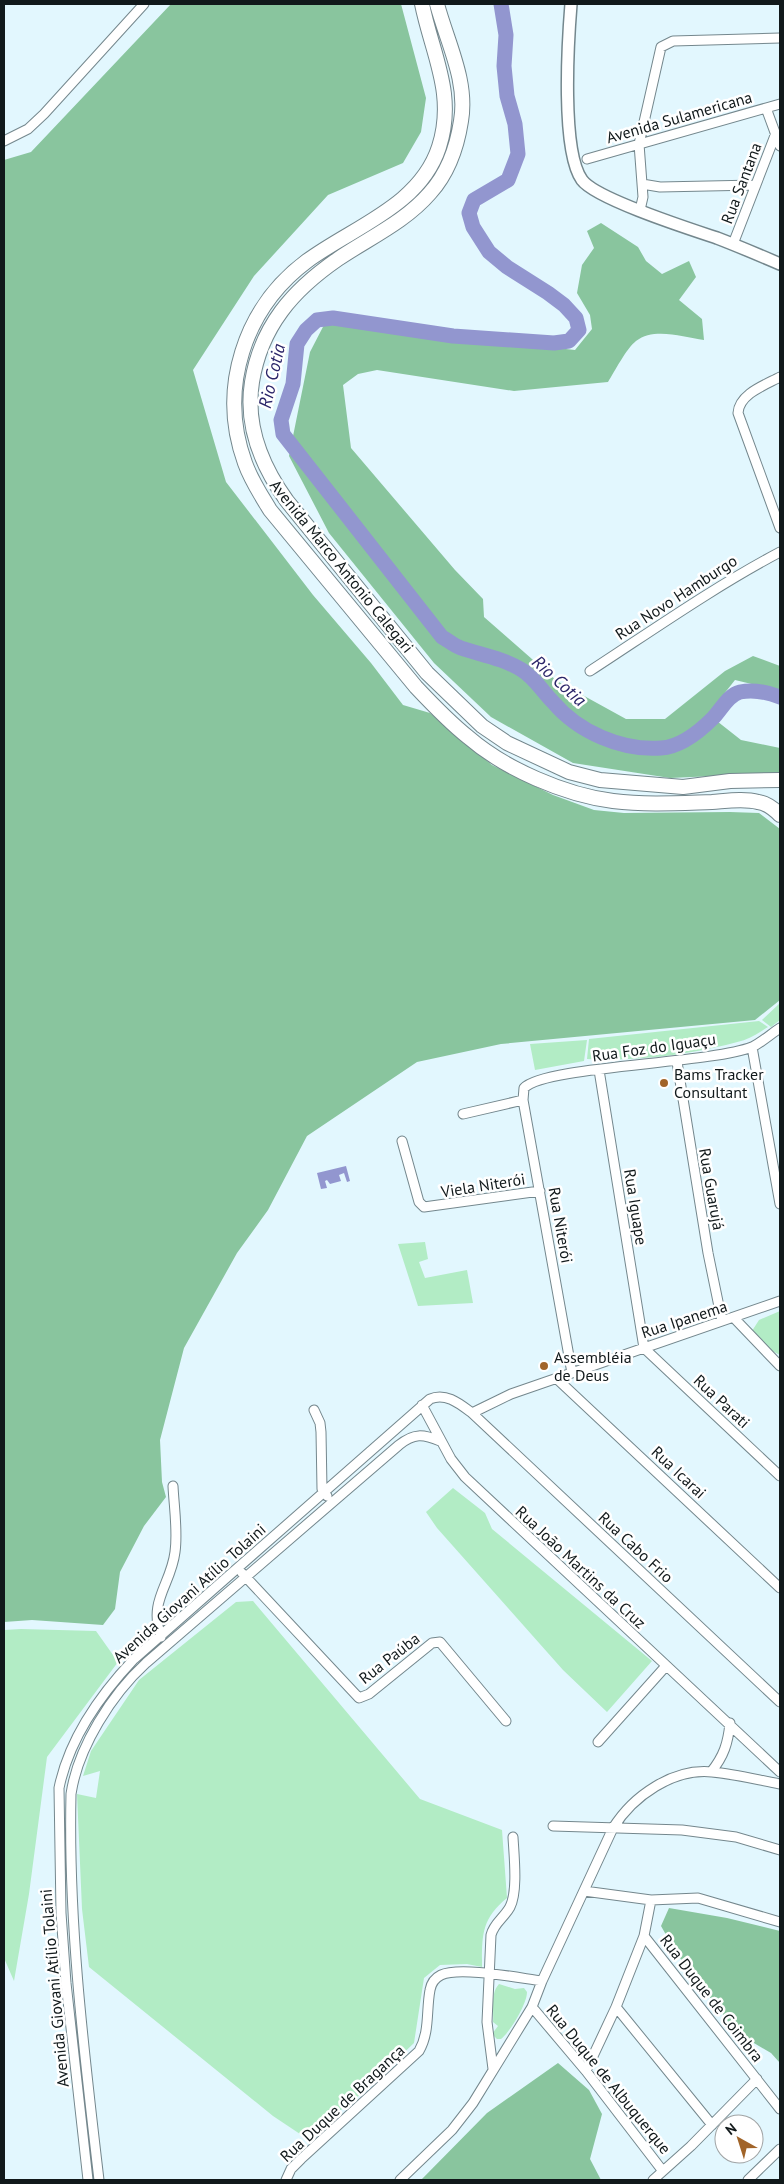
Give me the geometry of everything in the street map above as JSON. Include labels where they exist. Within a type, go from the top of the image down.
[{"type":"main road","name":"Avenida Marco Antonio Calegari","points":[[422,4],[440,67],[445,95],[446,120],[439,148],[418,185],[396,204],[307,261],[274,293],[261,313],[248,335],[238,366],[234,389],[234,415],[244,463],[255,486],[270,510],[416,687],[469,739],[498,758],[538,779],[572,792],[612,801],[660,804],[758,802],[775,810],[780,815]]},
{"type":"main road","name":"Avenida Marco Antonio Calegari","points":[[437,4],[454,54],[460,81],[462,104],[462,120],[449,164],[430,193],[410,212],[311,279],[289,300],[274,320],[261,344],[251,391],[251,418],[260,457],[273,482],[287,501],[427,674],[482,726],[507,743],[569,772],[600,780],[683,787],[730,781],[780,780]]},
{"type":"street","points":[[4,142],[28,129],[44,114],[144,4]]},
{"type":"street","points":[[571,4],[568,65],[569,119],[575,165],[581,179],[588,186],[640,210],[733,244],[780,264]]},
{"type":"street","points":[[640,210],[643,197],[639,144],[661,46],[673,42],[780,38]]},
{"type":"street","name":"Avenida Sulamericana","points":[[587,159],[780,104]]},
{"type":"street","points":[[766,108],[780,146]]},
{"type":"street","name":"Rua Santana","points":[[733,244],[776,133]]},
{"type":"street","points":[[642,184],[660,186],[756,185]]},
{"type":"street","points":[[780,377],[748,395],[740,403],[738,413],[780,528]]},
{"type":"street","name":"Rua Novo Hamburgo","points":[[590,671],[698,600],[780,552]]},
{"type":"street","name":"Rua Foz do Iguaçu","points":[[528,1084],[567,1074],[677,1062],[752,1047],[780,1028]]},
{"type":"street","points":[[752,1047],[780,1204]]},
{"type":"street","name":"Rua Guarujá","points":[[677,1062],[705,1235],[722,1321]]},
{"type":"street","name":"Rua Iguape","points":[[598,1070],[644,1348]]},
{"type":"street","name":"Rua Niterói","points":[[528,1084],[522,1092],[523,1100],[572,1373]]},
{"type":"street","points":[[463,1114],[523,1100]]},
{"type":"street","name":"Viela Niterói","points":[[402,1141],[421,1205],[430,1208],[540,1192]]},
{"type":"street","name":"Rua Ipanema","points":[[472,1413],[510,1394],[780,1302]]},
{"type":"street","points":[[734,1318],[780,1366]]},
{"type":"street","name":"Rua Parati","points":[[644,1348],[780,1476]]},
{"type":"street","name":"Rua Icarai","points":[[556,1378],[780,1588]]},
{"type":"street","points":[[430,1399],[441,1396],[472,1413]]},
{"type":"street","name":"Avenida Giovani Atílio Tolaini","points":[[88,2180],[66,1983],[61,1904],[58,1788],[62,1770],[70,1752],[101,1699],[114,1680],[134,1659],[430,1399]]},
{"type":"street","name":"Rua João Martins da Cruz","points":[[429,1418],[430,1399]]},
{"type":"street","name":"Rua João Martins da Cruz","points":[[422,1405],[440,1441],[465,1478],[666,1666],[730,1723],[780,1772]]},
{"type":"street","points":[[314,1410],[321,1432],[322,1490],[332,1502]]},
{"type":"street","name":"Rua Cabo Frio","points":[[472,1413],[780,1702]]},
{"type":"street","name":"Avenida Giovani Atílio Tolaini","points":[[99,2180],[76,1971],[71,1814],[73,1778],[80,1759],[119,1691],[130,1678],[332,1502],[410,1437],[418,1434],[426,1435],[440,1441]]},
{"type":"street","points":[[161,1637],[156,1624],[157,1604],[175,1554],[173,1486]]},
{"type":"street","points":[[238,1568],[246,1577]]},
{"type":"street","name":"Rua Paúba","points":[[246,1577],[348,1689],[359,1698],[369,1694],[432,1643],[440,1642],[506,1721]]},
{"type":"street","points":[[598,1742],[666,1666]]},
{"type":"street","points":[[712,1772],[722,1758],[728,1740],[730,1723]]},
{"type":"street","points":[[400,2180],[452,2130],[473,2104],[532,2007],[542,1981],[613,1828],[629,1806],[656,1787],[692,1772],[712,1772],[780,1784]]},
{"type":"street","points":[[553,1826],[682,1830],[736,1837],[780,1850]]},
{"type":"street","points":[[493,2069],[487,2022],[492,1928],[509,1908],[514,1894],[513,1838]]},
{"type":"street","points":[[584,1891],[651,1900],[698,1898],[780,1922]]},
{"type":"street","points":[[586,2071],[616,2007],[644,1936],[651,1900]]},
{"type":"street","name":"Rua Duque de Coimbra","points":[[644,1936],[780,2109]]},
{"type":"street","name":"Rua Duque de Bragança","points":[[286,2180],[291,2170],[301,2159],[419,2051],[427,2032],[430,1990],[435,1980],[446,1973],[469,1972],[542,1981]]},
{"type":"street","name":"Rua Duque de Albuquerque","points":[[532,2007],[586,2071],[662,2170]]},
{"type":"street","points":[[616,2007],[712,2125]]},
{"type":"street","points":[[653,2180],[691,2146],[757,2080]]},
{"type":"street","points":[[748,2180],[780,2149]]},
{"type":"green space","points":[[171,4],[401,4],[426,98],[421,132],[403,163],[328,195],[254,276],[193,370],[226,482],[313,595],[371,663],[403,705],[430,713],[492,765],[553,795],[594,810],[624,813],[759,813],[780,829],[780,1000],[755,1020],[501,1044],[417,1062],[307,1136],[268,1210],[237,1253],[184,1348],[160,1440],[162,1482],[166,1497],[144,1526],[120,1572],[115,1609],[103,1625],[32,1620],[4,1622],[4,160],[31,152]]},
{"type":"green space","points":[[601,223],[638,247],[646,261],[662,274],[689,261],[696,277],[679,300],[702,319],[704,340],[669,334],[643,337],[628,349],[608,382],[514,391],[377,370],[358,374],[343,385],[351,448],[455,570],[483,599],[484,617],[557,681],[626,719],[665,719],[725,671],[753,656],[780,666],[780,691],[735,680],[708,714],[741,740],[780,748],[780,773],[670,778],[573,763],[491,717],[434,663],[329,533],[289,456],[310,352],[325,323],[575,350],[592,329],[590,315],[577,293],[582,265],[594,248],[587,231]]},
{"type":"green space","points":[[780,1003],[780,1020],[771,1027],[762,1020]]},
{"type":"green space","points":[[759,1021],[768,1027],[748,1039],[723,1046],[644,1058],[587,1059],[589,1039]]},
{"type":"green space","points":[[587,1040],[584,1061],[535,1070],[530,1044]]},
{"type":"green space","points":[[425,1242],[428,1259],[419,1262],[425,1278],[467,1270],[473,1303],[418,1306],[398,1244]]},
{"type":"green space","points":[[780,1311],[780,1355],[760,1342],[752,1331],[759,1320]]},
{"type":"green space","points":[[453,1488],[485,1513],[492,1529],[652,1661],[607,1712],[563,1670],[437,1528],[426,1512]]},
{"type":"green space","points":[[253,1601],[420,1799],[502,1830],[507,1898],[492,1913],[485,1929],[482,1946],[482,1967],[467,1964],[440,1965],[424,1978],[414,2043],[361,2094],[322,2125],[303,2136],[273,2116],[89,1967],[82,1909],[77,1794],[96,1798],[100,1771],[83,1776],[91,1751],[139,1680],[236,1602]]},
{"type":"green space","points":[[4,1630],[96,1631],[118,1662],[47,1757],[29,1894],[14,1981],[4,1958]]},
{"type":"green space","points":[[669,1908],[727,1918],[780,1931],[780,2063],[771,2053],[737,2033],[677,1954],[661,1926]]},
{"type":"green space","points":[[499,1984],[515,1989],[524,1988],[527,1992],[521,2010],[513,2024],[501,2039],[497,2039],[492,2034],[498,2026],[493,2022],[493,2002],[494,1992]]},
{"type":"green space","points":[[558,2063],[589,2090],[602,2114],[590,2159],[601,2180],[421,2180],[487,2113]]},
{"type":"water","points":[[346,1166],[350,1181],[347,1182],[344,1173],[339,1175],[341,1181],[330,1184],[327,1180],[325,1181],[327,1188],[321,1189],[317,1173]]},
{"type":"waterway","name":"Rio Cotia","points":[[501,4],[506,35],[504,66],[507,96],[515,124],[518,154],[508,180],[474,200],[469,213],[473,227],[489,252],[507,267],[564,305],[576,318],[579,330],[569,341],[554,343],[453,336],[333,318],[317,320],[306,330],[297,344],[293,384],[281,420],[283,434],[442,637],[458,647],[499,660],[527,673],[563,713],[588,731],[616,743],[646,748],[668,747],[696,733],[713,718],[728,699],[740,692],[765,692],[780,697]]},
{"type":"place","name":"Bams Tracker Consultant","points":[[664,1083]]},
{"type":"place","name":"Assembléia de Deus","points":[[544,1366]]}]
